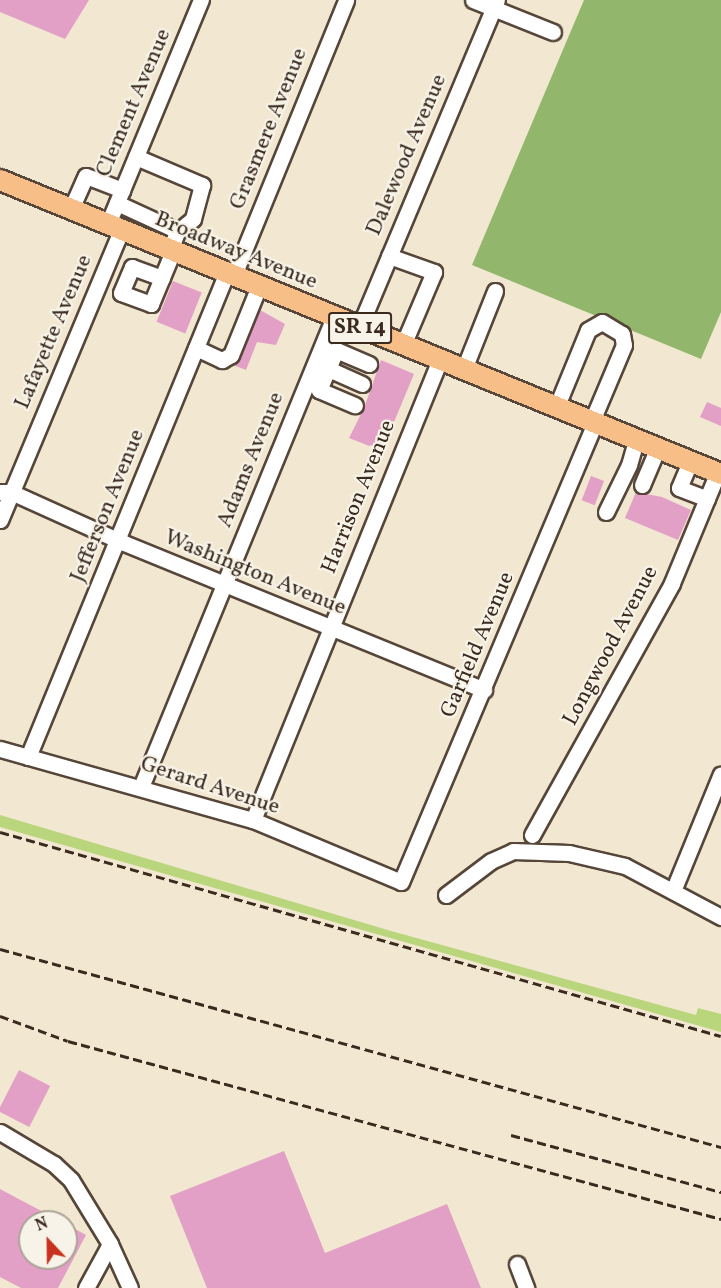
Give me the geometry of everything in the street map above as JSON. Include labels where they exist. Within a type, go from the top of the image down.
[{"type":"main road","name":"Broadway Avenue","points":[[0,180],[719,473]]},
{"type":"street","name":"Clement Avenue","points":[[115,227],[119,197],[201,0]]},
{"type":"street","name":"Grasmere Avenue","points":[[231,274],[346,0]]},
{"type":"street","points":[[473,0],[495,4],[553,32]]},
{"type":"street","name":"Dalewood Avenue","points":[[359,328],[495,4]]},
{"type":"street","points":[[136,157],[202,185],[193,219],[178,231],[162,278]]},
{"type":"street","points":[[71,209],[86,176],[178,231]]},
{"type":"street","name":"Lafayette Avenue","points":[[0,520],[5,492],[115,227]]},
{"type":"street","points":[[389,256],[434,272],[403,345]]},
{"type":"street","name":"Jefferson Avenue","points":[[28,757],[196,348],[231,274]]},
{"type":"street","points":[[196,348],[222,360],[231,355],[259,286]]},
{"type":"street","points":[[464,369],[495,291]]},
{"type":"street","name":"Adams Avenue","points":[[141,787],[225,584],[322,366],[334,317]]},
{"type":"street","name":"Garfield Avenue","points":[[401,882],[484,690],[624,345],[622,334],[602,322],[588,330],[556,408]]},
{"type":"street","points":[[355,405],[319,390],[322,366],[336,350],[369,364]]},
{"type":"street","name":"Harrison Avenue","points":[[253,820],[440,359]]},
{"type":"street","points":[[322,366],[362,384]]},
{"type":"street","points":[[606,512],[623,459],[636,440]]},
{"type":"street","points":[[642,485],[657,448]]},
{"type":"street","points":[[690,462],[679,488],[706,499]]},
{"type":"street","name":"Longwood Avenue","points":[[532,835],[672,583],[719,473]]},
{"type":"street","name":"Washington Avenue","points":[[5,492],[118,541],[484,690]]},
{"type":"street","name":"Gerard Avenue","points":[[0,749],[253,820],[401,882]]},
{"type":"street","points":[[673,891],[721,774]]},
{"type":"street","points":[[446,895],[490,861],[513,851],[569,853],[625,866],[721,917]]},
{"type":"street","points":[[0,1132],[54,1164],[71,1180],[110,1244],[130,1288]]},
{"type":"street","points":[[86,1288],[110,1244]]},
{"type":"street","points":[[517,1264],[526,1288]]},
{"type":"green space","points":[[584,0],[721,0],[721,312],[701,359],[472,265]]},
{"type":"green space","points":[[0,815],[391,931],[696,1015],[698,1008],[721,1014],[721,1032],[0,827]]},
{"type":"building","points":[[0,0],[89,0],[65,39],[0,12]]},
{"type":"building","points":[[173,281],[202,293],[185,333],[157,322]]},
{"type":"building","points":[[260,310],[285,324],[276,345],[257,342],[246,370],[233,365],[240,359]]},
{"type":"building","points":[[381,360],[414,374],[382,451],[349,438],[364,408]]},
{"type":"building","points":[[707,402],[721,408],[721,426],[700,417]]},
{"type":"building","points":[[591,476],[604,481],[595,505],[582,500]]},
{"type":"building","points":[[636,492],[662,497],[691,510],[678,540],[625,518]]},
{"type":"building","points":[[19,1070],[50,1086],[29,1127],[0,1112],[0,1107]]},
{"type":"building","points":[[284,1151],[325,1253],[447,1204],[481,1288],[207,1288],[170,1196]]},
{"type":"building","points":[[0,1189],[39,1210],[18,1210],[18,1270],[68,1270],[58,1288],[21,1288],[0,1277]]},
{"type":"building","points":[[78,1231],[86,1235],[78,1250]]},
{"type":"railway","points":[[0,832],[721,1036]]},
{"type":"railway","points":[[0,949],[721,1147]]},
{"type":"railway","points":[[0,1016],[68,1041],[721,1219]]},
{"type":"railway","points":[[511,1135],[721,1192]]}]
